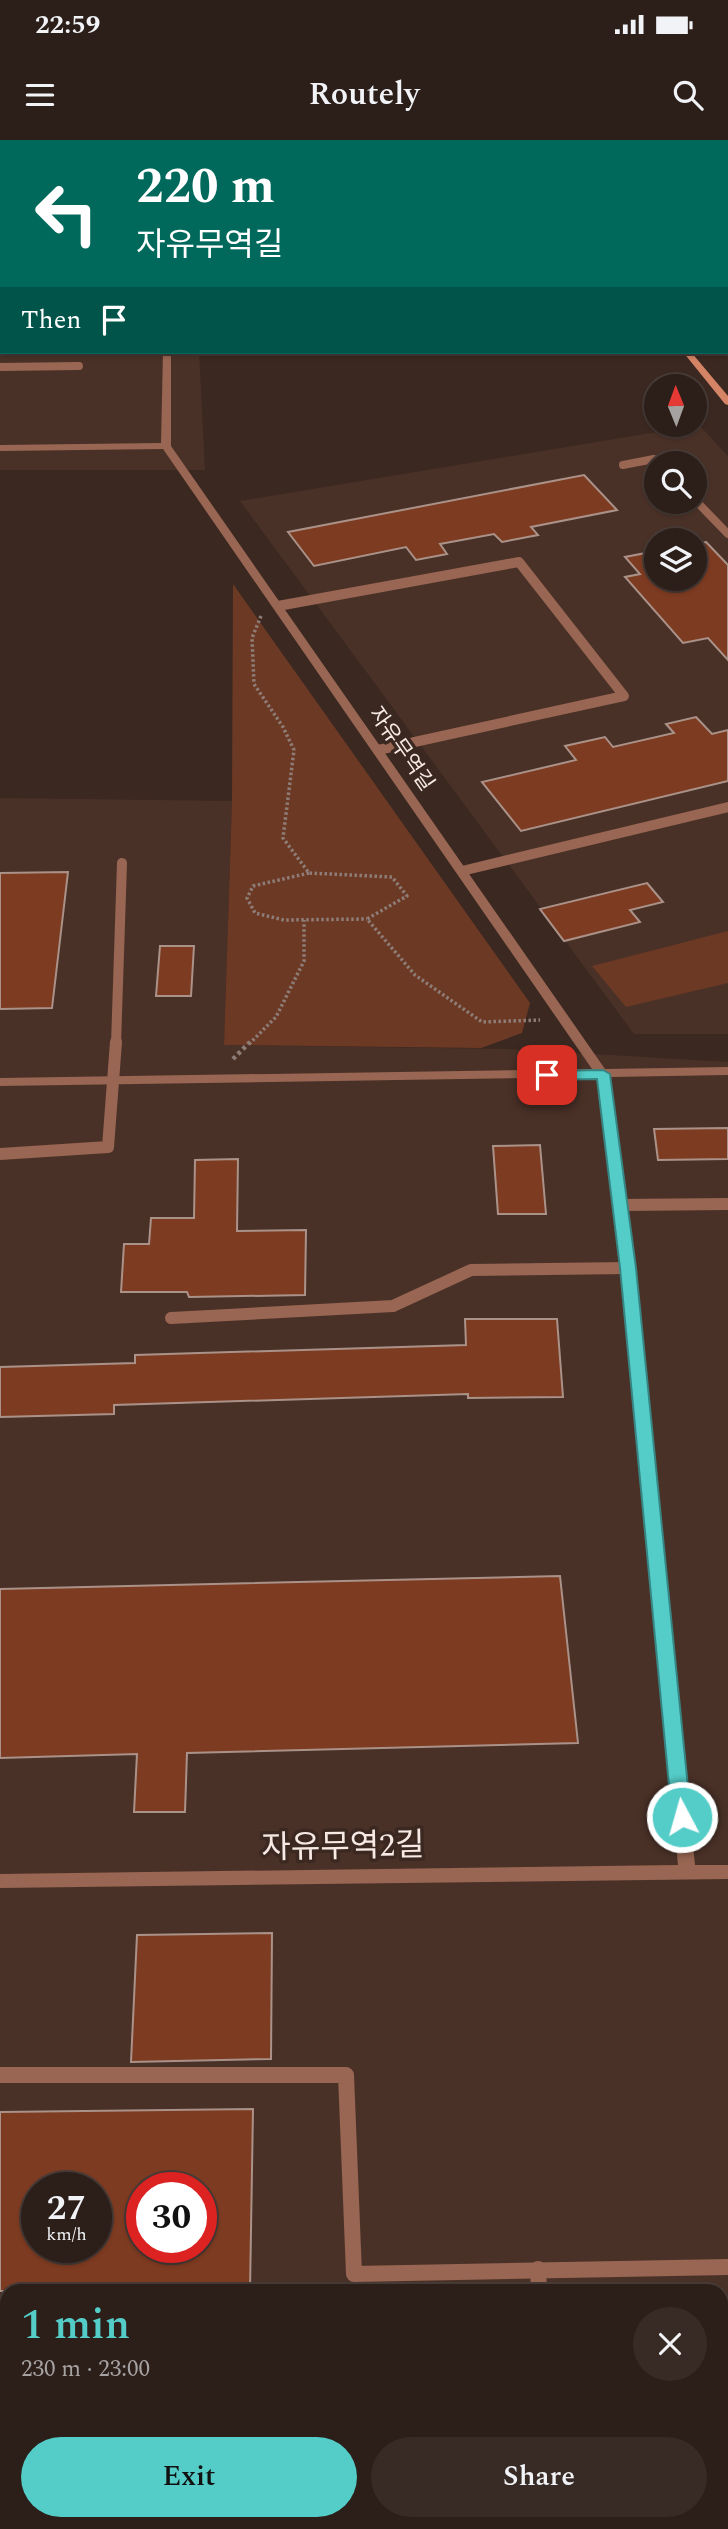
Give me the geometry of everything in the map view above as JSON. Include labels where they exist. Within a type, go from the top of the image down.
[{"type":"main road","points":[[689,354],[728,402]]},
{"type":"street","points":[[0,448],[166,446],[167,354]]},
{"type":"street","name":"자유무역길","points":[[166,446],[603,1074]]},
{"type":"street","points":[[0,1082],[728,1071]]},
{"type":"street","points":[[603,1074],[628,1268],[687,1872]]},
{"type":"street","name":"자유무역2길","points":[[0,1881],[728,1872]]},
{"type":"lane","points":[[0,367],[79,366]]},
{"type":"lane","points":[[623,465],[644,460]]},
{"type":"lane","points":[[707,512],[728,534]]},
{"type":"lane","points":[[278,606],[519,562],[624,696],[378,750]]},
{"type":"lane","points":[[462,871],[728,807]]},
{"type":"lane","points":[[0,1154],[108,1147],[116,1080],[122,863]]},
{"type":"lane","points":[[620,1205],[728,1204]]},
{"type":"lane","points":[[171,1318],[393,1306],[471,1270],[628,1268]]},
{"type":"lane","points":[[0,2075],[345,2075],[354,2274],[728,2267]]},
{"type":"lane","points":[[538,2269],[539,2284]]},
{"type":"path","points":[[278,606],[262,616],[252,638],[254,684],[294,750],[283,838],[309,873]]},
{"type":"path","points":[[309,873],[393,877],[407,896],[367,919],[284,920],[255,913],[247,898],[253,886],[309,873]]},
{"type":"path","points":[[367,919],[415,975],[482,1022],[565,1020]]},
{"type":"path","points":[[213,1079],[276,1017],[304,961],[304,920]]},
{"type":"shaded area","points":[[0,354],[199,354],[205,470],[0,470]]},
{"type":"shaded area","points":[[644,434],[644,438],[707,438],[707,434],[728,456],[728,1034],[634,1034],[240,501]]},
{"type":"shaded area","points":[[233,584],[530,1003],[522,1033],[481,1048],[224,1045],[232,801]]},
{"type":"shaded area","points":[[0,798],[232,801],[224,1045],[508,1049],[728,1062],[728,2284],[0,2284]]},
{"type":"shaded area","points":[[728,931],[728,983],[626,1007],[592,966]]},
{"type":"building","points":[[584,475],[617,510],[531,527],[538,535],[502,542],[494,534],[440,544],[447,554],[416,560],[406,547],[314,566],[288,532]]},
{"type":"building","points":[[707,543],[728,565],[728,660],[708,638],[683,643],[625,577],[640,574],[625,557],[644,553],[644,591],[707,591]]},
{"type":"building","points":[[696,717],[712,734],[728,730],[728,781],[521,831],[482,782],[576,760],[565,746],[605,737],[613,747],[674,733],[666,724]]},
{"type":"building","points":[[68,872],[52,1008],[0,1009],[0,873]]},
{"type":"building","points":[[647,883],[663,902],[630,910],[640,922],[564,941],[540,909]]},
{"type":"building","points":[[160,946],[194,946],[191,996],[156,996]]},
{"type":"building","points":[[728,1128],[728,1159],[658,1160],[654,1129]]},
{"type":"building","points":[[540,1145],[546,1214],[498,1214],[493,1146]]},
{"type":"building","points":[[238,1159],[237,1231],[306,1230],[305,1295],[189,1297],[187,1292],[121,1292],[124,1244],[149,1244],[151,1218],[194,1218],[195,1160]]},
{"type":"building","points":[[465,1319],[557,1319],[563,1397],[468,1398],[468,1394],[114,1405],[114,1414],[0,1417],[0,1367],[135,1363],[135,1355],[466,1345]]},
{"type":"building","points":[[560,1576],[578,1743],[187,1753],[185,1812],[134,1812],[137,1754],[0,1758],[0,1589]]},
{"type":"building","points":[[272,1933],[271,2059],[131,2062],[137,1935]]},
{"type":"building","points":[[253,2109],[250,2284],[0,2284],[0,2112]]},
{"type":"route","points":[[547,1075],[603,1074],[628,1268],[682,1817]]}]
